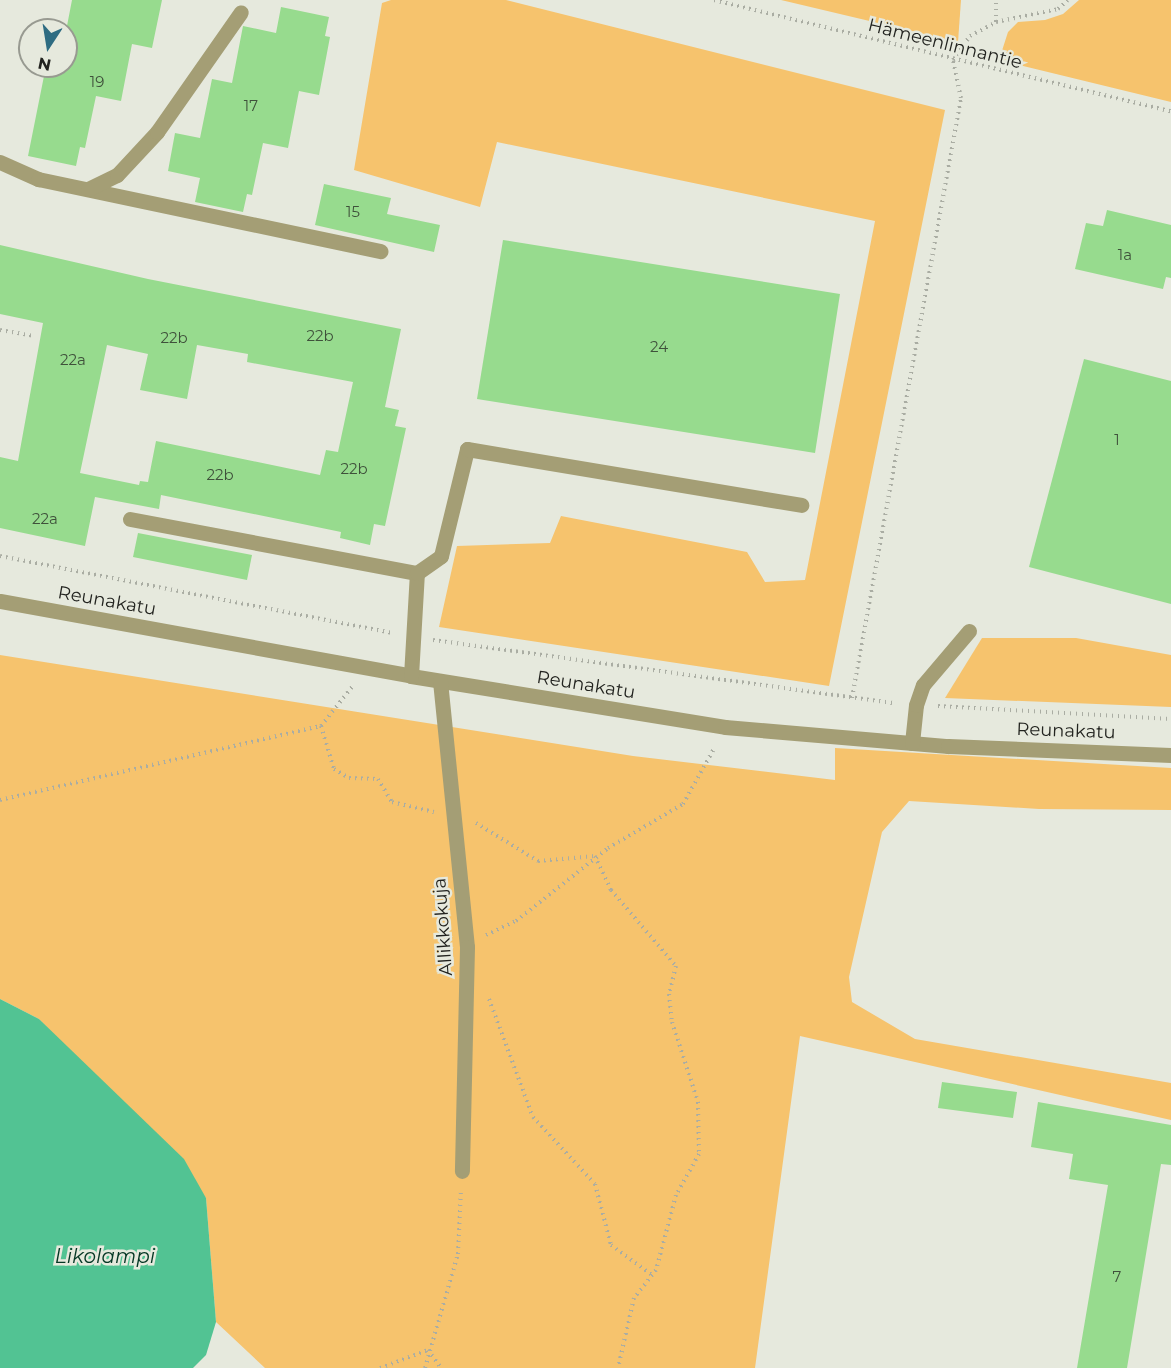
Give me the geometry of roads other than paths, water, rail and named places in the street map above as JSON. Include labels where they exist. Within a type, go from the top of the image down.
[{"type":"street","points":[[88,189],[117,175],[157,132],[241,12]]},
{"type":"street","points":[[0,162],[38,179],[381,251]]},
{"type":"street","points":[[130,519],[417,573],[441,556],[467,449],[801,505]]},
{"type":"street","points":[[411,676],[411,636],[417,573]]},
{"type":"street","name":"Reunakatu","points":[[0,601],[411,676],[725,727],[912,743],[1171,755]]},
{"type":"street","points":[[912,743],[916,705],[923,685],[969,631]]},
{"type":"street","name":"Allikkokuja","points":[[440,681],[467,946],[462,1171]]},
{"type":"water","name":"Likolampi","points":[[0,999],[39,1019],[184,1159],[206,1198],[216,1322],[206,1355],[193,1368],[0,1368]]}]
